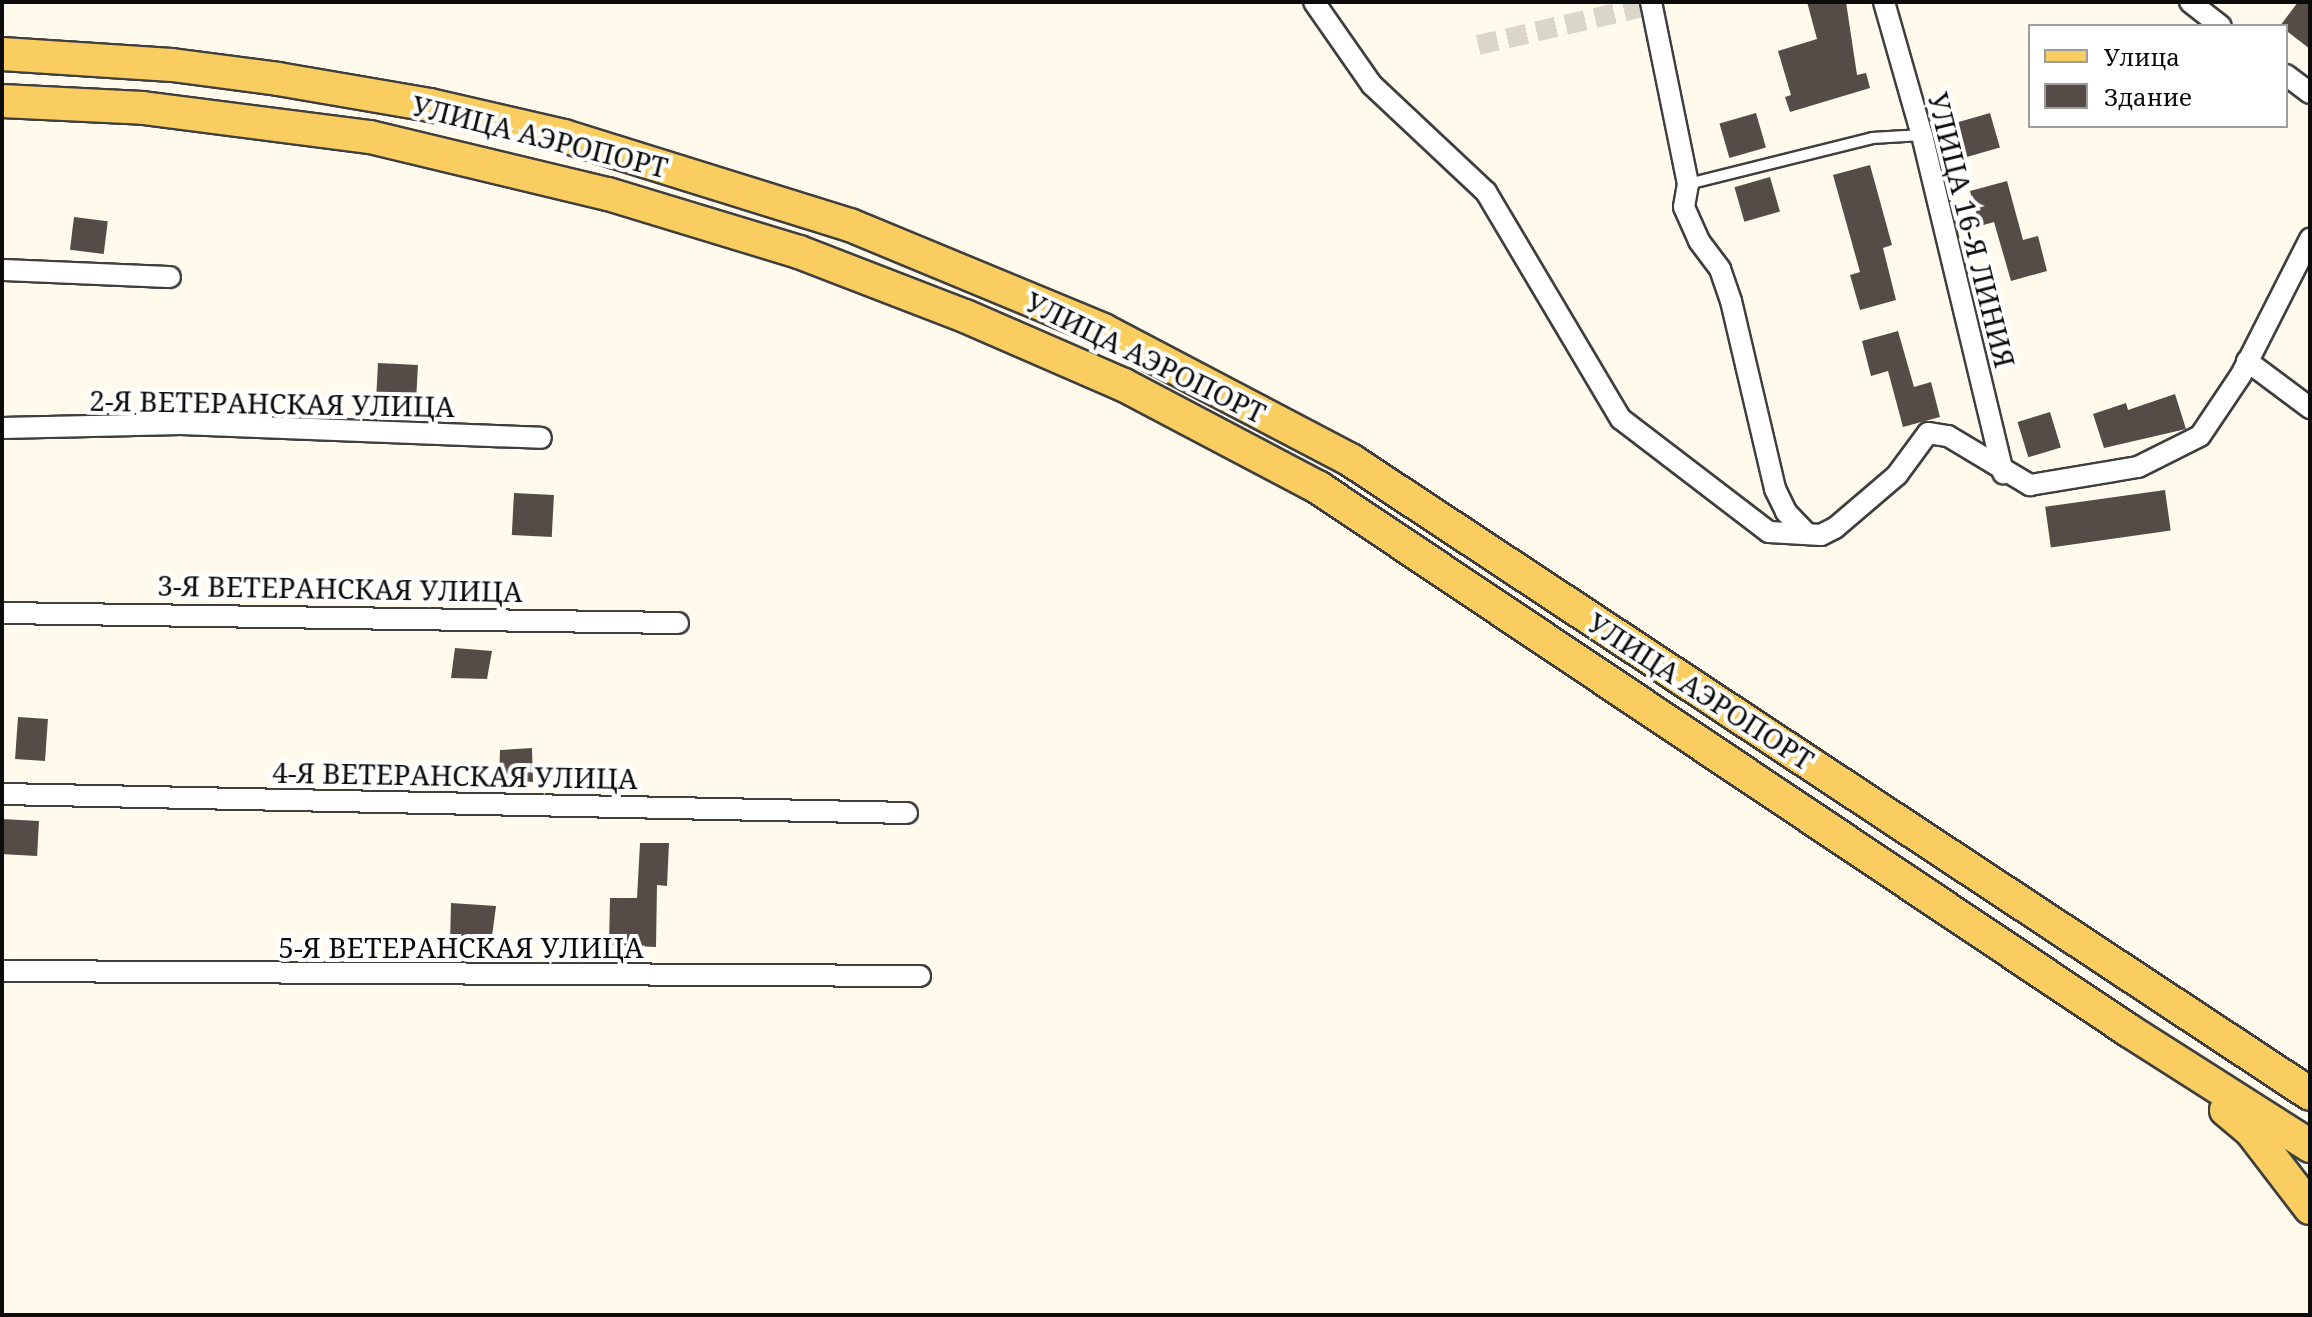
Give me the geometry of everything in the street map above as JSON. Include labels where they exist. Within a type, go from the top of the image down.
[{"type":"main road","name":"УЛИЦА АЭРОПОРТ","points":[[2,54],[172,65],[278,79],[430,105],[564,136],[850,225],[1103,330],[1352,461],[2156,990]]},
{"type":"main road","name":"УЛИЦА АЭРОПОРТ","points":[[2,101],[143,108],[370,137],[608,194],[799,252],[1124,385],[1319,488],[2128,1030]]},
{"type":"main road","points":[[2156,990],[2310,1070]]},
{"type":"main road","points":[[2156,990],[2310,1094]]},
{"type":"main road","points":[[2128,1030],[2310,1146]]},
{"type":"main road","points":[[2128,1030],[2251,1131],[2310,1208]]},
{"type":"street","points":[[1314,2],[1372,85],[1486,192],[1557,320],[1621,419],[1769,532],[1821,535],[1862,509],[1897,475],[1928,433],[1948,436],[2003,473],[2030,485],[2057,485],[2138,467],[2200,436],[2247,361],[2310,239]]},
{"type":"street","name":"УЛИЦА 16-Я ЛИНИЯ","points":[[1884,2],[1922,135],[2003,473]]},
{"type":"street","points":[[2190,2],[2218,24]]},
{"type":"street","points":[[1655,3],[1688,184],[1684,207],[1720,269],[1731,301],[1775,489],[1786,512],[1807,534]]},
{"type":"street","points":[[2288,76],[2310,93]]},
{"type":"street","points":[[2,270],[170,277]]},
{"type":"street","points":[[2247,361],[2310,408]]},
{"type":"street","name":"2-Я ВЕТЕРАНСКАЯ УЛИЦА","points":[[2,428],[181,424],[541,438]]},
{"type":"street","name":"3-Я ВЕТЕРАНСКАЯ УЛИЦА","points":[[2,613],[678,623]]},
{"type":"street","name":"4-Я ВЕТЕРАНСКАЯ УЛИЦА","points":[[2,794],[907,813]]},
{"type":"street","name":"5-Я ВЕТЕРАНСКАЯ УЛИЦА","points":[[2,971],[920,976]]},
{"type":"lane","points":[[1688,184],[1872,138],[1922,135]]},
{"type":"building","points":[[1807,2],[1846,2],[1857,75],[1866,73],[1870,88],[1790,112],[1785,97],[1791,95],[1778,51],[1817,39]]},
{"type":"building","points":[[2298,2],[2310,2],[2310,49],[2288,32],[2288,24],[2282,24]]},
{"type":"building","points":[[1756,113],[1766,148],[1729,158],[1719,123]]},
{"type":"building","points":[[1990,113],[2000,148],[1963,158],[1953,123]]},
{"type":"building","points":[[1870,165],[1892,245],[1883,248],[1896,300],[1860,310],[1850,275],[1860,272],[1833,175]]},
{"type":"building","points":[[1770,177],[1780,212],[1744,222],[1734,187]]},
{"type":"building","points":[[2007,181],[2023,240],[2038,236],[2047,271],[2011,281],[1994,222],[1980,226],[1970,191]]},
{"type":"building","points":[[74,217],[108,221],[104,254],[70,250]]},
{"type":"building","points":[[1898,331],[1914,387],[1931,382],[1940,417],[1903,427],[1888,371],[1871,376],[1862,341]]},
{"type":"building","points":[[378,363],[418,365],[416,401],[376,399]]},
{"type":"building","points":[[2175,394],[2186,429],[2104,448],[2093,414],[2126,403],[2128,410]]},
{"type":"building","points":[[2050,412],[2061,447],[2028,457],[2017,422]]},
{"type":"building","points":[[2165,490],[2171,531],[2051,547],[2045,507]]},
{"type":"building","points":[[514,493],[554,495],[552,537],[512,535]]},
{"type":"building","points":[[455,648],[492,651],[487,679],[451,678]]},
{"type":"building","points":[[18,717],[48,719],[45,761],[15,759]]},
{"type":"building","points":[[532,748],[533,782],[499,781],[500,750]]},
{"type":"building","points":[[2,819],[39,821],[37,856],[2,854]]},
{"type":"building","points":[[640,843],[669,843],[667,886],[657,885],[656,947],[609,945],[610,898],[637,898]]},
{"type":"building","points":[[451,903],[496,906],[491,944],[450,944]]},
{"type":"tunnel","points":[[1478,45],[1651,5]]}]
